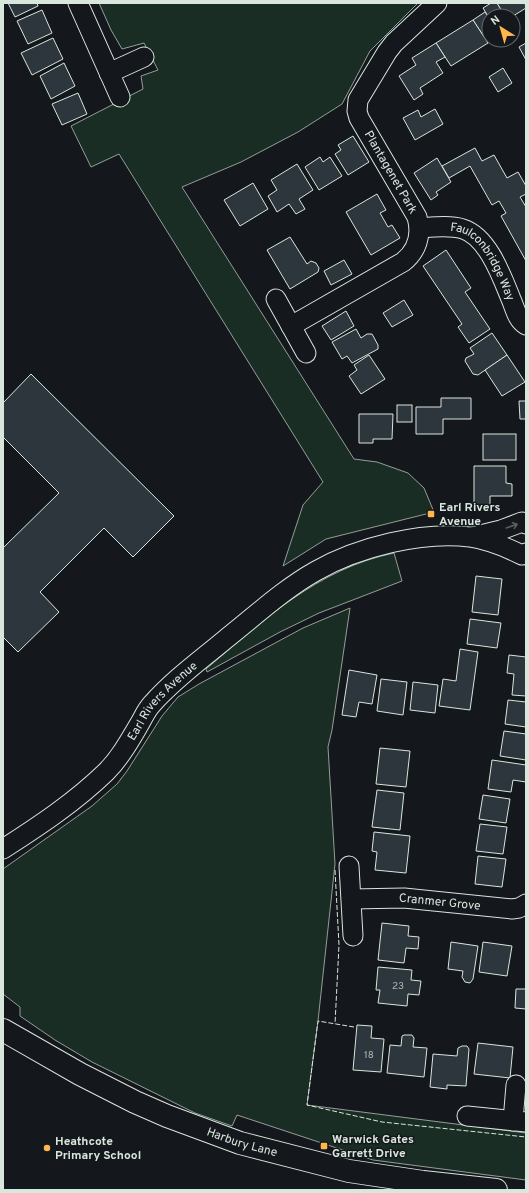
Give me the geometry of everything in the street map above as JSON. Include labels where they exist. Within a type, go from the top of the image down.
[{"type":"street","points":[[78,3],[120,97]]},
{"type":"street","name":"Plantagenet Park","points":[[291,326],[409,258],[417,242],[420,228],[417,217],[360,118],[356,105],[360,94],[394,43],[437,3]]},
{"type":"street","points":[[109,73],[144,57]]},
{"type":"street","name":"Faulconbridge Way","points":[[420,228],[447,227],[463,229],[484,244],[501,274],[518,316],[522,323],[526,325]]},
{"type":"street","points":[[276,299],[306,353]]},
{"type":"street","name":"Earl Rivers Avenue","points":[[471,537],[501,530],[522,522],[526,524]]},
{"type":"street","name":"Earl Rivers Avenue","points":[[3,849],[86,790],[107,771],[121,754],[151,704],[244,624],[294,584],[317,570],[341,558],[372,548],[400,541],[421,538],[447,536],[471,537],[505,546],[522,555],[526,553]]},
{"type":"street","points":[[349,866],[353,936]]},
{"type":"street","name":"Cranmer Grove","points":[[352,899],[404,898],[512,909],[526,904]]},
{"type":"street","name":"Harbury Lane","points":[[5,1029],[80,1074],[135,1102],[167,1116],[240,1143],[323,1165],[385,1184],[496,1190]]},
{"type":"street","points":[[467,1116],[519,1122],[516,1085]]},
{"type":"green space","points":[[99,3],[418,3],[370,51],[342,104],[298,132],[241,162],[182,187],[354,459],[377,462],[408,473],[424,488],[434,512],[326,539],[283,566],[303,505],[323,482],[119,154],[91,167],[71,126],[143,89],[141,76],[158,70],[144,43],[122,49],[111,30]]},
{"type":"green space","points":[[394,553],[402,581],[319,613],[280,632],[207,672],[206,669],[249,632],[293,599],[316,584],[340,571],[366,561]]},
{"type":"green space","points":[[350,608],[332,730],[328,747],[335,864],[318,1021],[307,1105],[526,1133],[526,1180],[373,1160],[237,1115],[232,1126],[195,1113],[92,1062],[55,1040],[20,1016],[20,1007],[3,994],[3,869],[92,806],[117,784],[162,716],[178,697],[199,684],[303,628]]},
{"type":"building","points":[[8,3],[37,3],[38,6],[15,17]]},
{"type":"building","points":[[491,3],[497,3],[500,8],[483,8]]},
{"type":"building","points":[[497,3],[525,3],[526,8],[521,11],[521,8],[500,8]]},
{"type":"building","points":[[42,10],[52,33],[28,44],[17,21]]},
{"type":"building","points":[[481,15],[481,32],[473,20]]},
{"type":"building","points":[[473,20],[481,32],[481,47],[451,66],[436,43]]},
{"type":"building","points":[[53,38],[63,59],[32,75],[21,53]]},
{"type":"building","points":[[436,43],[445,57],[436,62],[443,73],[420,88],[423,94],[414,100],[399,76],[416,65],[412,58]]},
{"type":"building","points":[[526,43],[526,60],[520,48],[521,48],[521,46]]},
{"type":"building","points":[[64,63],[75,86],[51,99],[40,76]]},
{"type":"building","points":[[503,68],[512,83],[498,92],[489,77]]},
{"type":"building","points":[[78,93],[87,114],[62,125],[52,104]]},
{"type":"building","points":[[435,109],[443,124],[415,140],[403,118],[418,110],[421,117]]},
{"type":"building","points":[[353,136],[369,162],[348,175],[335,154],[341,150],[338,145]]},
{"type":"building","points":[[475,148],[482,161],[494,155],[507,178],[518,172],[526,186],[526,194],[520,197],[526,207],[526,261],[501,216],[506,213],[499,201],[492,205],[470,166],[449,178],[442,166]]},
{"type":"building","points":[[320,157],[323,162],[330,157],[342,176],[319,190],[305,167]]},
{"type":"building","points":[[437,158],[451,182],[436,192],[438,195],[431,200],[414,173]]},
{"type":"building","points":[[297,164],[313,190],[299,199],[305,209],[296,214],[289,204],[277,212],[268,196],[277,190],[271,180]]},
{"type":"building","points":[[253,183],[268,209],[240,226],[224,200]]},
{"type":"building","points":[[377,194],[386,210],[380,213],[388,227],[392,225],[400,238],[371,255],[346,212]]},
{"type":"building","points":[[290,237],[307,264],[311,261],[316,263],[319,268],[318,272],[290,289],[267,250]]},
{"type":"building","points":[[446,250],[471,288],[465,292],[490,329],[469,343],[458,327],[462,324],[423,266]]},
{"type":"building","points":[[344,260],[352,274],[331,285],[324,271]]},
{"type":"building","points":[[404,300],[413,315],[392,327],[383,313]]},
{"type":"building","points":[[346,311],[354,326],[331,340],[322,326]]},
{"type":"building","points":[[356,329],[361,338],[367,334],[372,334],[378,345],[378,349],[352,363],[347,356],[342,359],[332,342]]},
{"type":"building","points":[[492,333],[507,355],[478,375],[473,374],[465,361],[466,358],[474,354],[470,348]]},
{"type":"building","points":[[369,355],[385,379],[361,394],[349,376],[357,370],[354,365]]},
{"type":"building","points":[[507,355],[525,382],[502,396],[485,370]]},
{"type":"building","points":[[31,374],[174,516],[133,557],[104,528],[40,592],[59,612],[18,652],[3,637],[3,548],[59,493],[3,437],[3,403]]},
{"type":"building","points":[[441,398],[471,398],[471,419],[443,419],[443,434],[416,434],[416,407],[441,407]]},
{"type":"building","points":[[519,401],[526,401],[526,419],[520,419]]},
{"type":"building","points":[[397,405],[412,405],[412,422],[397,422]]},
{"type":"building","points":[[359,414],[393,414],[392,439],[373,439],[373,443],[359,443]]},
{"type":"building","points":[[483,434],[516,434],[516,460],[483,460]]},
{"type":"building","points":[[474,466],[506,466],[506,483],[512,484],[512,496],[490,496],[490,508],[474,508]]},
{"type":"building","points":[[476,576],[502,579],[498,615],[472,612]]},
{"type":"building","points":[[470,619],[501,623],[497,648],[467,644]]},
{"type":"building","points":[[460,649],[478,652],[470,710],[439,706],[443,679],[456,681]]},
{"type":"building","points":[[509,655],[526,657],[526,696],[512,695],[514,674],[507,673]]},
{"type":"building","points":[[349,670],[377,675],[372,704],[359,702],[356,717],[342,715]]},
{"type":"building","points":[[381,679],[407,682],[403,715],[377,711]]},
{"type":"building","points":[[413,682],[438,685],[435,713],[410,710]]},
{"type":"building","points":[[508,700],[526,702],[526,727],[505,724]]},
{"type":"building","points":[[504,731],[526,734],[526,760],[500,756]]},
{"type":"building","points":[[380,748],[410,751],[406,787],[376,784]]},
{"type":"building","points":[[492,760],[526,765],[526,782],[513,780],[511,792],[488,789]]},
{"type":"building","points":[[377,790],[404,793],[400,830],[372,827]]},
{"type":"building","points":[[483,795],[510,799],[506,823],[479,819]]},
{"type":"building","points":[[480,824],[507,827],[503,854],[476,851]]},
{"type":"building","points":[[374,832],[410,836],[406,873],[375,870],[377,852],[372,851]]},
{"type":"building","points":[[478,856],[506,859],[502,887],[475,884]]},
{"type":"building","points":[[382,923],[409,926],[408,936],[419,937],[418,949],[406,948],[404,963],[378,960]]},
{"type":"building","points":[[451,942],[478,946],[473,979],[470,983],[465,982],[462,977],[463,971],[448,969]]},
{"type":"building","points":[[483,942],[512,946],[507,976],[479,972]]},
{"type":"building","points":[[378,967],[412,970],[411,980],[421,981],[419,995],[408,994],[407,1006],[378,1003],[380,990],[376,990]]},
{"type":"building","points":[[516,989],[526,989],[526,1009],[515,1008]]},
{"type":"building","points":[[357,1025],[372,1026],[371,1038],[384,1039],[381,1072],[353,1070]]},
{"type":"building","points":[[412,1035],[414,1038],[413,1047],[427,1048],[424,1077],[387,1073],[390,1045],[401,1046],[402,1036]]},
{"type":"building","points":[[478,1043],[513,1047],[510,1078],[474,1074]]},
{"type":"building","points":[[467,1046],[469,1049],[466,1086],[447,1085],[447,1089],[430,1087],[433,1054],[457,1056],[458,1048]]},
{"type":"fence","points":[[335,870],[339,945],[335,1024]]},
{"type":"fence","points":[[354,1027],[318,1021],[307,1105],[382,1122],[526,1137]]},
{"type":"place","name":"Earl Rivers Avenue","points":[[431,514]]},
{"type":"place","name":"Warwick Gates Garrett Drive","points":[[324,1146]]},
{"type":"place","name":"Heathcote Primary School","points":[[47,1148]]}]
